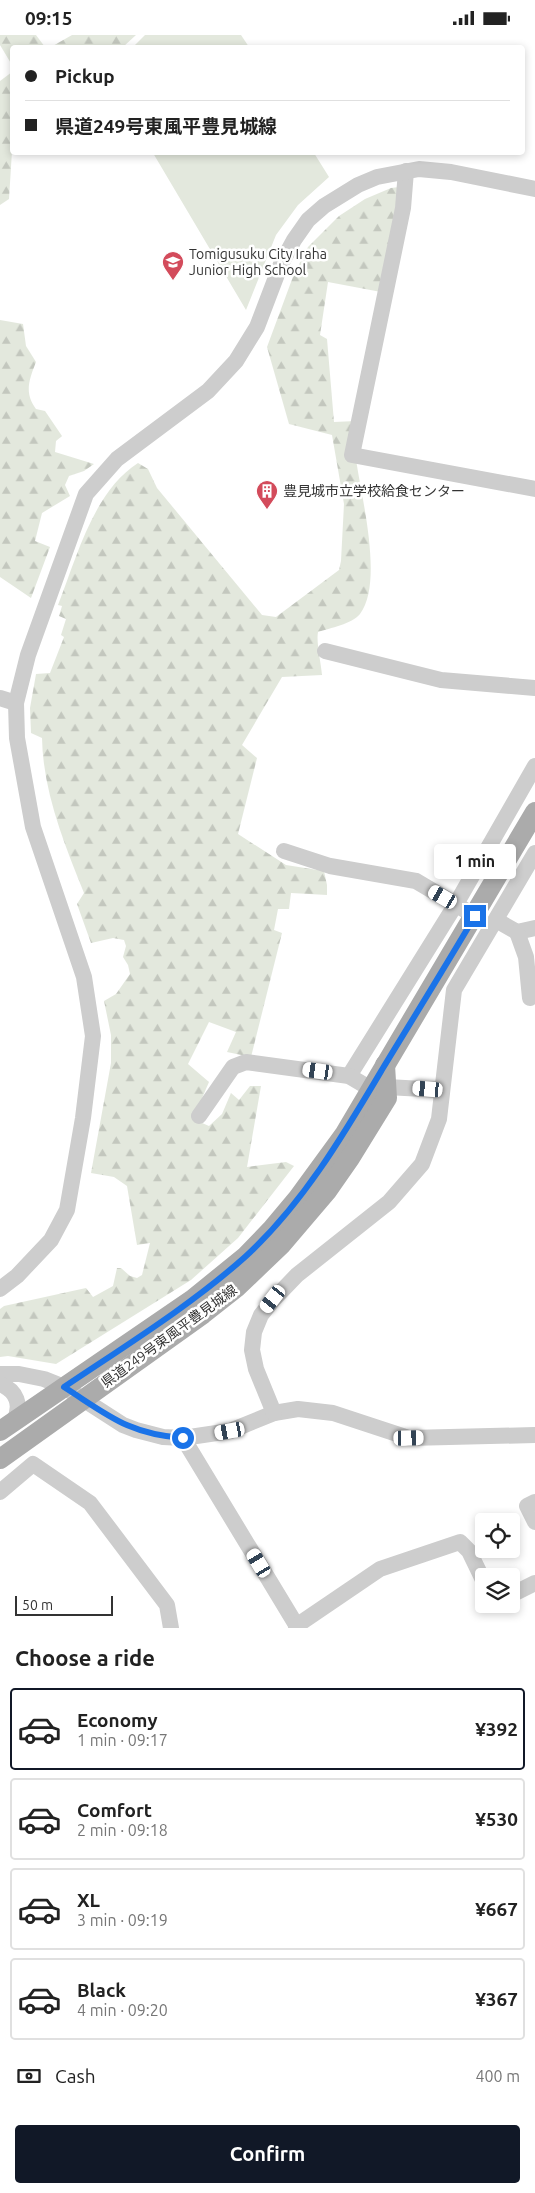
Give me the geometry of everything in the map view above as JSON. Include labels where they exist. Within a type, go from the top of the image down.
[{"type":"main road","name":"県道249号東風平豊見城線","points":[[7,1426],[193,1299],[246,1256],[298,1198],[379,1088],[385,1065],[535,812]]},
{"type":"main road","name":"県道249号東風平豊見城線","points":[[0,1459],[203,1314],[236,1288],[281,1245],[303,1221],[350,1157],[387,1098],[379,1088]]},
{"type":"street","points":[[0,1289],[17,1276],[51,1240],[67,1210],[83,1118],[93,1036],[84,977],[32,827],[17,738],[16,703],[28,655],[86,494],[117,459],[208,391],[236,361],[257,327],[281,264],[308,220],[324,206],[358,185],[377,177],[406,171],[435,169],[535,189]]},
{"type":"street","points":[[406,171],[403,208],[352,455],[535,489]]},
{"type":"street","points":[[324,651],[441,680],[535,688]]},
{"type":"street","points":[[0,698],[16,703]]},
{"type":"street","points":[[349,1076],[456,904],[535,766]]},
{"type":"street","points":[[284,851],[330,867],[416,881],[475,916]]},
{"type":"street","points":[[274,1413],[256,1369],[252,1350],[254,1332],[261,1315],[273,1299],[298,1275],[389,1202],[422,1164],[439,1119],[454,990],[535,853]]},
{"type":"street","points":[[496,920],[517,932],[526,957],[530,998]]},
{"type":"street","points":[[517,932],[535,928]]},
{"type":"street","points":[[199,1116],[233,1067],[246,1062],[349,1076],[379,1088],[441,1090]]},
{"type":"street","points":[[0,1374],[31,1376],[64,1387],[110,1418],[136,1430],[163,1437],[183,1438],[230,1431],[274,1413],[298,1409],[333,1413],[409,1438],[535,1435]]},
{"type":"street","points":[[0,1384],[11,1389],[18,1400],[18,1413],[7,1426]]},
{"type":"street","points":[[183,1438],[297,1627],[380,1569],[460,1542],[470,1551],[478,1568]]},
{"type":"street","points":[[0,1492],[33,1464],[90,1503],[167,1605],[171,1628]]},
{"type":"street","points":[[535,1502],[527,1506],[535,1522]]},
{"type":"street","points":[[520,1590],[535,1583]]},
{"type":"green space","points":[[0,35],[36,35],[44,45],[10,45],[10,62],[0,45]]},
{"type":"green space","points":[[72,35],[136,35],[125,45],[54,45]]},
{"type":"green space","points":[[145,35],[241,35],[248,45],[135,45]]},
{"type":"green space","points":[[10,74],[10,155],[12,155],[9,199],[0,205],[0,81]]},
{"type":"green space","points":[[154,155],[315,155],[329,177],[298,205],[276,235],[246,310]]},
{"type":"green space","points":[[399,187],[381,292],[328,282],[320,335],[327,339],[334,422],[356,421],[356,459],[366,516],[371,561],[367,600],[360,614],[356,617],[346,623],[318,632],[322,675],[282,677],[242,745],[257,758],[238,834],[286,865],[324,871],[327,895],[291,893],[289,909],[278,909],[274,930],[282,933],[251,1057],[227,1052],[236,1032],[209,1022],[188,1064],[209,1082],[193,1119],[209,1126],[222,1114],[231,1093],[239,1100],[250,1086],[261,1086],[247,1167],[286,1162],[294,1166],[238,1238],[191,1280],[56,1364],[8,1356],[0,1357],[0,1309],[4,1306],[86,1288],[93,1297],[113,1286],[117,1268],[121,1268],[130,1276],[137,1278],[142,1275],[150,1243],[137,1245],[127,1186],[114,1177],[91,1173],[111,1063],[111,1035],[104,1001],[116,994],[130,974],[128,965],[123,957],[126,946],[124,940],[113,938],[91,943],[77,904],[84,893],[62,836],[50,798],[43,758],[42,738],[31,733],[30,708],[36,674],[50,673],[64,637],[61,635],[66,619],[59,616],[62,606],[58,605],[88,527],[98,508],[122,475],[138,463],[148,469],[157,488],[262,615],[276,617],[339,570],[344,504],[332,435],[289,424],[267,347],[294,274],[308,247],[339,216],[365,199],[391,188]]},
{"type":"green space","points":[[0,320],[23,324],[26,346],[36,362],[29,386],[30,397],[36,409],[45,411],[62,436],[56,441],[55,452],[94,464],[84,471],[69,476],[65,485],[70,496],[42,513],[35,541],[50,547],[31,598],[0,577]]},
{"type":"place","name":"Tomigusuku City Iraha Junior High School","points":[[173,281]]},
{"type":"place","name":"豊見城市立学校給食センター","points":[[267,510]]},
{"type":"route","points":[[183,1438],[163,1437],[123,1425],[64,1387],[193,1299],[246,1256],[272,1229],[298,1198],[344,1135],[475,916]]}]
